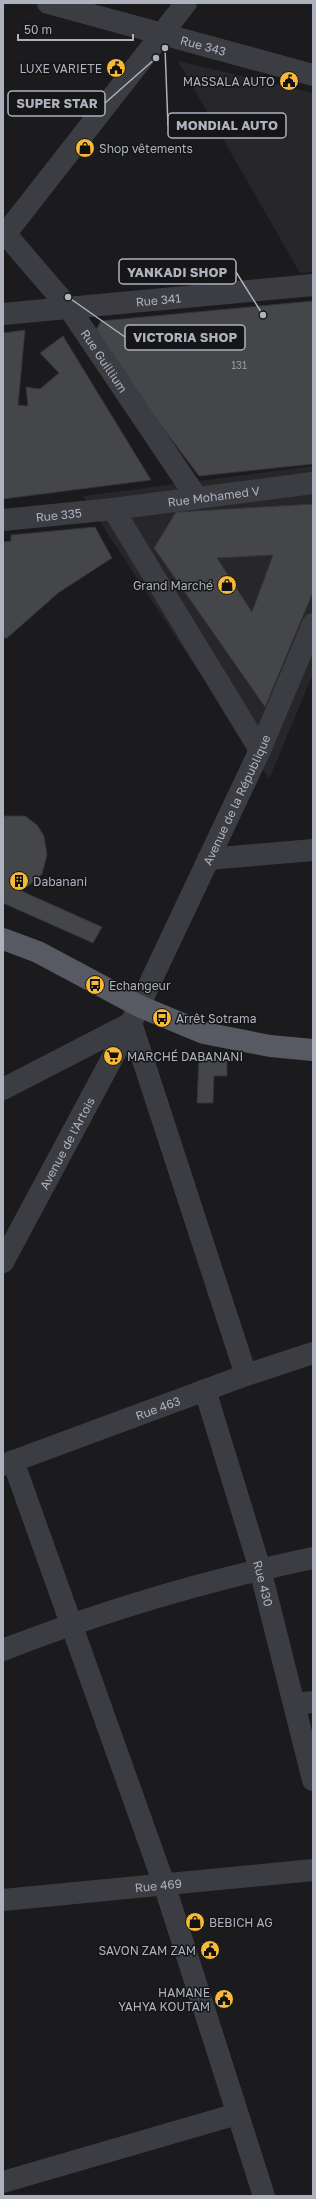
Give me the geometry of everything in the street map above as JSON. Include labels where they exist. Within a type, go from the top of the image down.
[{"type":"main road","points":[[3,939],[38,952],[135,1015],[204,1033],[270,1046],[313,1050]]},
{"type":"street","name":"Rue 343","points":[[48,3],[313,75]]},
{"type":"street","points":[[4,234],[186,3]]},
{"type":"street","name":"Rue Guillium","points":[[4,234],[69,308],[197,498]]},
{"type":"street","name":"Rue 341","points":[[3,314],[313,285]]},
{"type":"street","name":"Rue Mohamed V","points":[[114,508],[313,483]]},
{"type":"street","points":[[114,508],[260,750]]},
{"type":"street","name":"Rue 335","points":[[3,520],[114,508]]},
{"type":"street","name":"Avenue de la République","points":[[135,1015],[260,750],[313,624]]},
{"type":"street","points":[[208,859],[313,850]]},
{"type":"street","points":[[3,1089],[135,1015],[246,1375]]},
{"type":"street","name":"Avenue de l'Artois","points":[[3,1262],[135,1015]]},
{"type":"street","name":"Rue 463","points":[[8,1463],[246,1375],[313,1353]]},
{"type":"street","name":"Rue 430","points":[[205,1390],[260,1569],[304,1703],[313,1780]]},
{"type":"street","points":[[8,1463],[71,1624],[164,1884],[264,2196]]},
{"type":"street","points":[[3,1650],[71,1624],[260,1569],[313,1558]]},
{"type":"street","name":"Rue 469","points":[[3,1900],[313,1870]]},
{"type":"street","points":[[3,2182],[237,2114]]},
{"type":"shaded area","points":[[178,61],[313,93],[313,272],[300,273]]},
{"type":"shaded area","name":"Grand Marché","points":[[313,466],[313,674],[269,779],[83,496]]},
{"type":"building","points":[[313,301],[313,464],[199,476],[93,335],[101,321]]},
{"type":"building","points":[[25,330],[18,405],[28,406],[26,387],[40,389],[59,373],[40,353],[63,336],[151,480],[3,499],[3,333]]},
{"type":"building","points":[[313,504],[313,592],[265,707],[154,548],[176,512]],"holes":[[[273,555],[252,612],[217,558]]]},
{"type":"building","points":[[95,527],[112,558],[58,593],[7,638],[3,638],[3,542],[11,541],[11,535]]},
{"type":"building","name":"Dabanani","points":[[3,816],[25,816],[37,825],[44,836],[47,855],[42,874],[27,887],[17,889],[102,927],[93,943],[3,903]]},
{"type":"building","points":[[199,1058],[227,1059],[227,1076],[214,1076],[213,1103],[197,1103]]},
{"type":"place","name":"MONDIAL AUTO","points":[[165,48]]},
{"type":"place","name":"SUPER STAR","points":[[156,58]]},
{"type":"place","name":"LUXE VARIETE","points":[[116,68]]},
{"type":"place","name":"MASSALA AUTO","points":[[289,81]]},
{"type":"place","name":"Shop vêtements","points":[[85,148]]},
{"type":"place","name":"VICTORIA SHOP","points":[[68,297]]},
{"type":"place","name":"YANKADI SHOP","points":[[263,315]]},
{"type":"place","name":"Grand Marché","points":[[227,585]]},
{"type":"place","name":"Dabanani","points":[[19,881]]},
{"type":"place","name":"Echangeur","points":[[95,985]]},
{"type":"place","name":"Arrêt Sotrama","points":[[162,1018]]},
{"type":"place","name":"MARCHÉ DABANANI","points":[[113,1056]]},
{"type":"place","name":"BEBICH AG","points":[[195,1922]]},
{"type":"place","name":"SAVON ZAM ZAM","points":[[210,1950]]},
{"type":"place","name":"HAMANE YAHYA KOUTAM","points":[[224,1999]]}]
